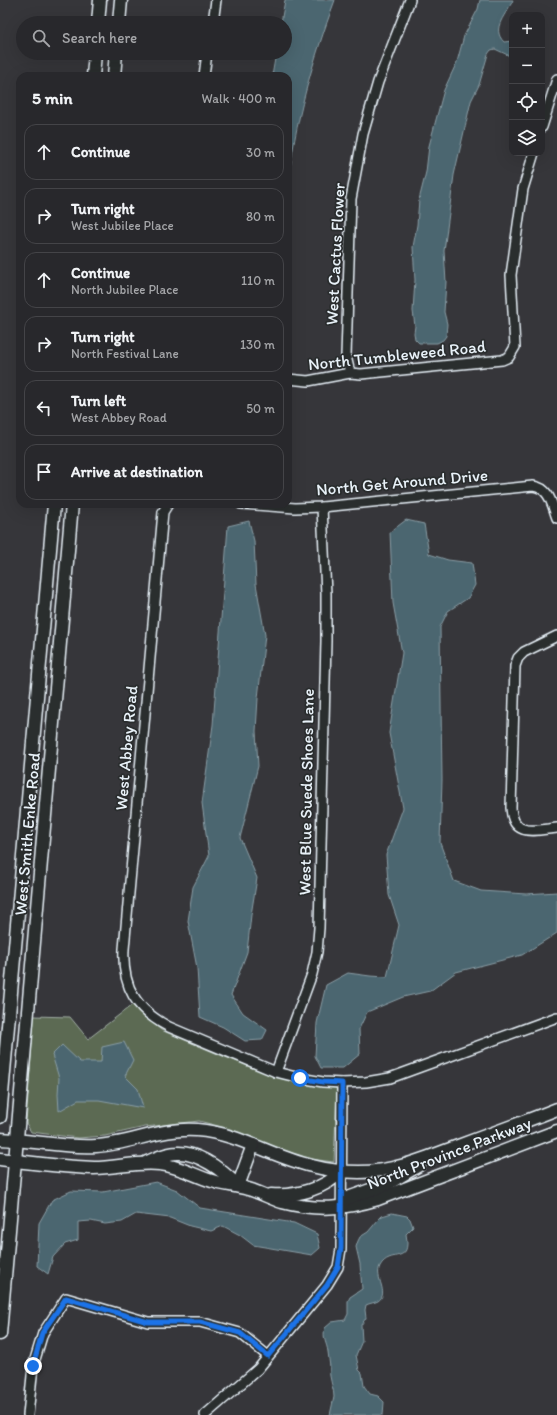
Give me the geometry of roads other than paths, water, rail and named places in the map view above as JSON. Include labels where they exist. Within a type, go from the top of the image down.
[{"type":"street","points":[[99,16],[100,0]]},
{"type":"street","points":[[120,16],[121,0]]},
{"type":"street","points":[[213,16],[216,0]]},
{"type":"street","name":"West Cactus Flower","points":[[350,373],[346,356],[351,199],[363,134],[378,82],[410,0]]},
{"type":"street","points":[[93,72],[94,60]]},
{"type":"street","points":[[114,72],[115,60]]},
{"type":"street","points":[[205,72],[207,60]]},
{"type":"street","points":[[544,120],[557,79]]},
{"type":"street","name":"North Tumbleweed Road","points":[[292,379],[308,381],[350,373],[361,374],[502,360],[509,357],[515,347],[511,275],[523,189],[533,156]]},
{"type":"street","name":"North Get Around Drive","points":[[292,508],[533,486],[542,488],[547,492],[557,518]]},
{"type":"street","name":"West Blue Suede Shoes Lane","points":[[276,1072],[312,974],[317,952],[319,928],[326,633],[326,586],[322,506]]},
{"type":"street","name":"West Smith Enke Road","points":[[0,1117],[54,508]]},
{"type":"street","name":"West Smith Enke Road","points":[[0,1334],[72,508]]},
{"type":"street","name":"West Abbey Road","points":[[166,508],[163,512],[123,965],[127,981],[133,995],[143,1009],[154,1020],[276,1072],[323,1082],[342,1083],[366,1082],[390,1078],[557,1017]]},
{"type":"street","points":[[557,636],[524,652],[518,658],[515,666],[511,808],[512,818],[516,826],[524,830],[557,828]]},
{"type":"street","points":[[205,1415],[258,1369],[327,1285],[338,1267],[341,1248],[342,1083]]},
{"type":"street","name":"North Province Parkway","points":[[0,1139],[95,1146],[125,1142],[161,1132],[196,1130],[228,1136],[292,1161],[309,1166],[341,1171],[379,1171],[398,1168],[557,1109]]},
{"type":"street","name":"North Province Parkway","points":[[0,1159],[94,1168],[145,1163],[161,1164],[175,1167],[213,1182],[238,1186],[300,1206],[341,1208],[359,1205],[378,1199],[557,1131]]},
{"type":"street","points":[[145,1163],[163,1155],[177,1153],[191,1155],[211,1164],[227,1175],[238,1186],[254,1145]]},
{"type":"street","points":[[341,1208],[344,1201],[354,1195],[373,1190],[387,1184],[432,1156]]},
{"type":"street","points":[[260,1194],[276,1195],[304,1191],[329,1182],[341,1171]]},
{"type":"street","points":[[28,1415],[33,1366],[42,1333],[66,1298],[148,1322],[200,1322],[240,1333],[268,1356]]},
{"type":"water","points":[[285,0],[335,0],[312,69],[300,116],[292,157],[292,72],[273,72],[275,60],[292,60],[292,16],[282,16]]},
{"type":"water","points":[[480,0],[513,0],[499,26],[500,37],[504,42],[509,41],[509,56],[495,49],[491,50],[488,54],[479,85],[471,101],[454,175],[444,251],[446,282],[444,312],[447,324],[446,336],[443,340],[437,343],[419,343],[415,339],[414,333],[415,326],[413,311],[415,280],[413,247],[419,200],[426,172],[429,146],[444,90],[457,62],[464,36],[478,9]]},
{"type":"water","points":[[406,520],[424,524],[429,554],[448,560],[472,563],[475,585],[468,598],[448,611],[440,627],[442,780],[440,843],[454,881],[481,891],[526,894],[557,892],[557,933],[522,955],[456,972],[430,991],[403,997],[367,1012],[359,1029],[360,1054],[343,1068],[321,1068],[315,1056],[317,1023],[326,985],[348,973],[387,977],[399,925],[389,895],[386,855],[403,808],[389,733],[402,653],[393,603],[390,532]]},
{"type":"water","points":[[249,521],[254,541],[256,584],[265,635],[256,731],[258,766],[240,838],[257,878],[247,952],[231,995],[243,1013],[267,1030],[262,1040],[245,1041],[223,1027],[200,1017],[197,968],[188,921],[193,887],[209,856],[202,803],[213,725],[228,526]]},
{"type":"water","points":[[124,1042],[133,1060],[125,1076],[138,1089],[143,1108],[99,1100],[78,1100],[59,1111],[59,1078],[52,1055],[62,1045],[80,1062],[101,1062],[102,1047]]},
{"type":"water","points":[[156,1182],[177,1190],[200,1208],[294,1223],[317,1234],[320,1248],[312,1255],[253,1245],[240,1235],[223,1226],[211,1231],[190,1226],[170,1218],[136,1214],[122,1222],[105,1224],[91,1221],[78,1222],[78,1240],[65,1244],[53,1257],[48,1274],[37,1266],[39,1223],[52,1200],[71,1191],[103,1192]]},
{"type":"water","points":[[392,1213],[407,1216],[413,1227],[406,1234],[406,1250],[399,1255],[384,1261],[380,1266],[379,1275],[383,1294],[378,1301],[366,1305],[366,1318],[361,1325],[362,1341],[356,1355],[359,1370],[362,1373],[364,1386],[370,1394],[378,1396],[384,1402],[383,1415],[330,1415],[334,1394],[324,1338],[325,1328],[332,1322],[345,1320],[348,1314],[348,1301],[350,1297],[362,1289],[360,1264],[356,1247],[360,1237],[368,1232],[382,1216]]}]
